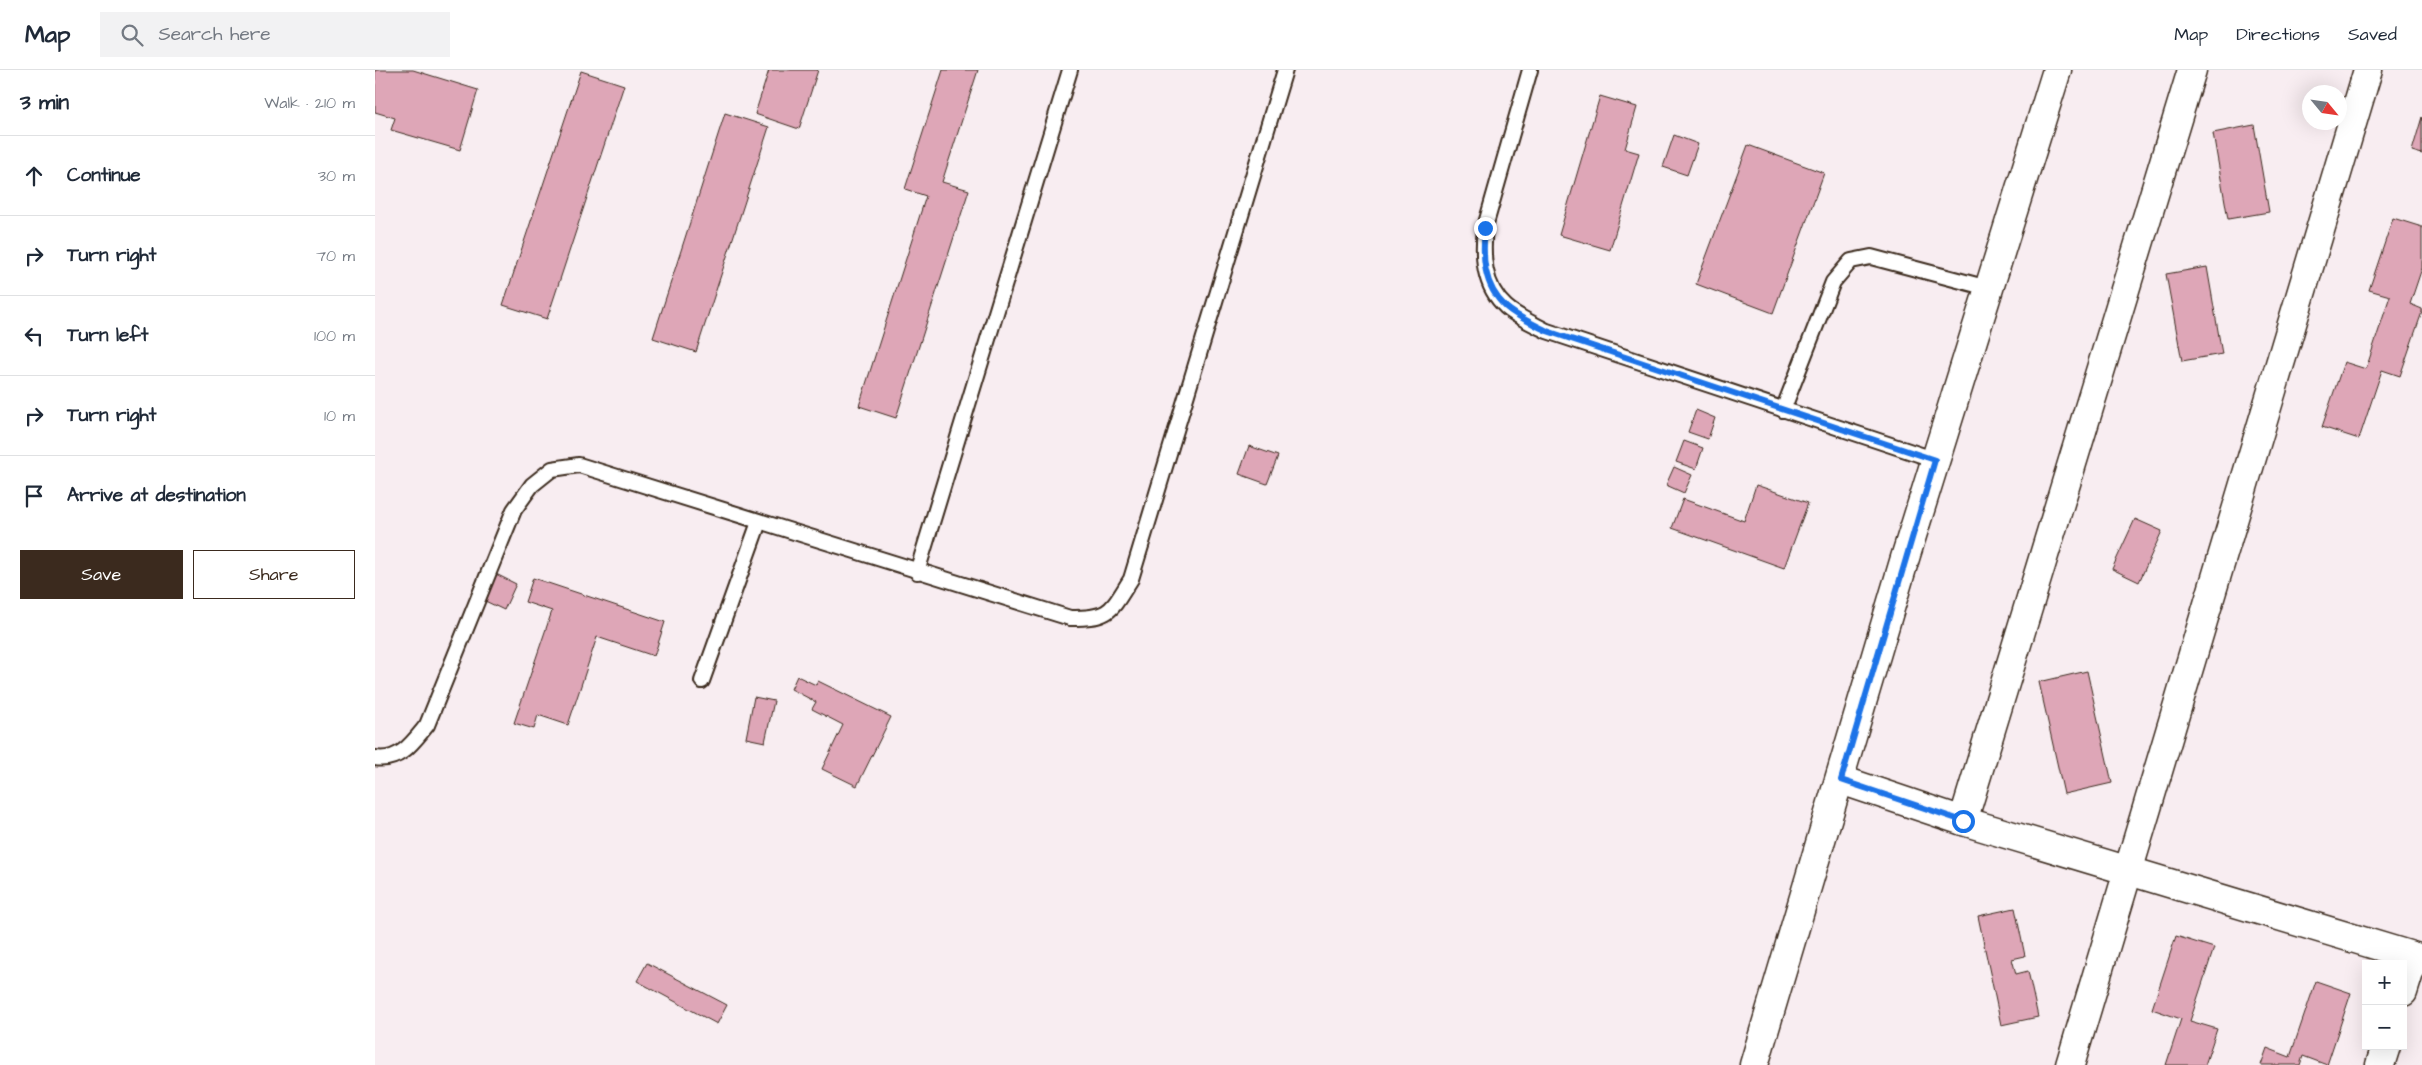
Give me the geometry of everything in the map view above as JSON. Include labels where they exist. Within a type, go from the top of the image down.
[{"type":"street","points":[[1754,1065],[1841,780],[1935,460],[2057,70]]},
{"type":"street","points":[[1963,821],[2192,70]]},
{"type":"street","points":[[2071,1065],[2368,70]]},
{"type":"street","points":[[1841,780],[1963,821],[2418,958],[2407,983]]},
{"type":"street","points":[[2380,1065],[2385,1050]]},
{"type":"lane","points":[[917,572],[1070,70]]},
{"type":"lane","points":[[375,758],[384,760],[404,752],[427,725],[514,510],[532,486],[552,469],[579,465],[917,572],[1070,618],[1097,618],[1112,608],[1131,579],[1285,70]]},
{"type":"lane","points":[[1531,70],[1485,228],[1483,253],[1489,283],[1506,308],[1547,331],[1935,460]]},
{"type":"lane","points":[[1783,410],[1833,282],[1851,261],[1871,258],[1988,288]]},
{"type":"lane","points":[[702,681],[759,522]]},
{"type":"building","points":[[375,70],[413,70],[478,90],[460,150],[391,130],[395,118],[375,112]]},
{"type":"building","points":[[769,70],[818,70],[799,129],[755,114]]},
{"type":"building","points":[[943,70],[978,70],[942,182],[969,190],[896,418],[859,406],[926,196],[905,189]]},
{"type":"building","points":[[581,71],[624,85],[547,319],[503,305]]},
{"type":"building","points":[[1600,96],[1637,107],[1625,149],[1639,153],[1610,250],[1559,235]]},
{"type":"building","points":[[725,113],[769,127],[696,352],[653,338]]},
{"type":"building","points":[[2422,117],[2422,154],[2412,151]]},
{"type":"building","points":[[2254,125],[2269,212],[2228,219],[2213,133]]},
{"type":"building","points":[[1674,135],[1698,144],[1687,175],[1663,167]]},
{"type":"building","points":[[1748,145],[1824,173],[1773,313],[1696,284]]},
{"type":"building","points":[[2393,218],[2422,227],[2422,268],[2410,304],[2422,309],[2422,312],[2400,376],[2382,370],[2359,439],[2322,427],[2344,362],[2366,369],[2390,296],[2369,290]]},
{"type":"building","points":[[2207,267],[2222,354],[2182,361],[2166,274]]},
{"type":"building","points":[[1696,410],[1715,418],[1708,439],[1688,432]]},
{"type":"building","points":[[1684,441],[1703,448],[1696,469],[1676,462]]},
{"type":"building","points":[[1249,446],[1278,456],[1267,484],[1239,474]]},
{"type":"building","points":[[1674,467],[1692,475],[1684,493],[1666,485]]},
{"type":"building","points":[[1756,485],[1808,503],[1784,568],[1672,528],[1683,499],[1744,521]]},
{"type":"building","points":[[2135,519],[2162,531],[2139,582],[2112,569]]},
{"type":"building","points":[[494,573],[516,584],[504,610],[481,599]]},
{"type":"building","points":[[533,578],[665,622],[654,656],[597,637],[568,725],[538,715],[534,729],[514,723],[552,611],[525,602]]},
{"type":"building","points":[[2087,671],[2112,783],[2064,794],[2039,682]]},
{"type":"building","points":[[797,676],[816,685],[818,681],[891,717],[857,786],[822,769],[843,725],[812,709],[816,702],[791,689]]},
{"type":"building","points":[[754,697],[774,701],[765,742],[746,738]]},
{"type":"building","points":[[2015,908],[2025,956],[2012,959],[2016,974],[2028,971],[2038,1017],[2001,1025],[1978,916]]},
{"type":"building","points":[[2176,936],[2214,948],[2190,1021],[2217,1029],[2205,1065],[2166,1065],[2181,1019],[2152,1009]]},
{"type":"building","points":[[647,963],[727,1005],[717,1024],[637,981]]},
{"type":"building","points":[[2316,981],[2351,993],[2327,1065],[2303,1056],[2300,1065],[2261,1065],[2267,1048],[2290,1057]]},
{"type":"route","points":[[1485,228],[1483,253],[1489,283],[1506,308],[1547,331],[1935,460],[1841,780],[1963,821]]}]
